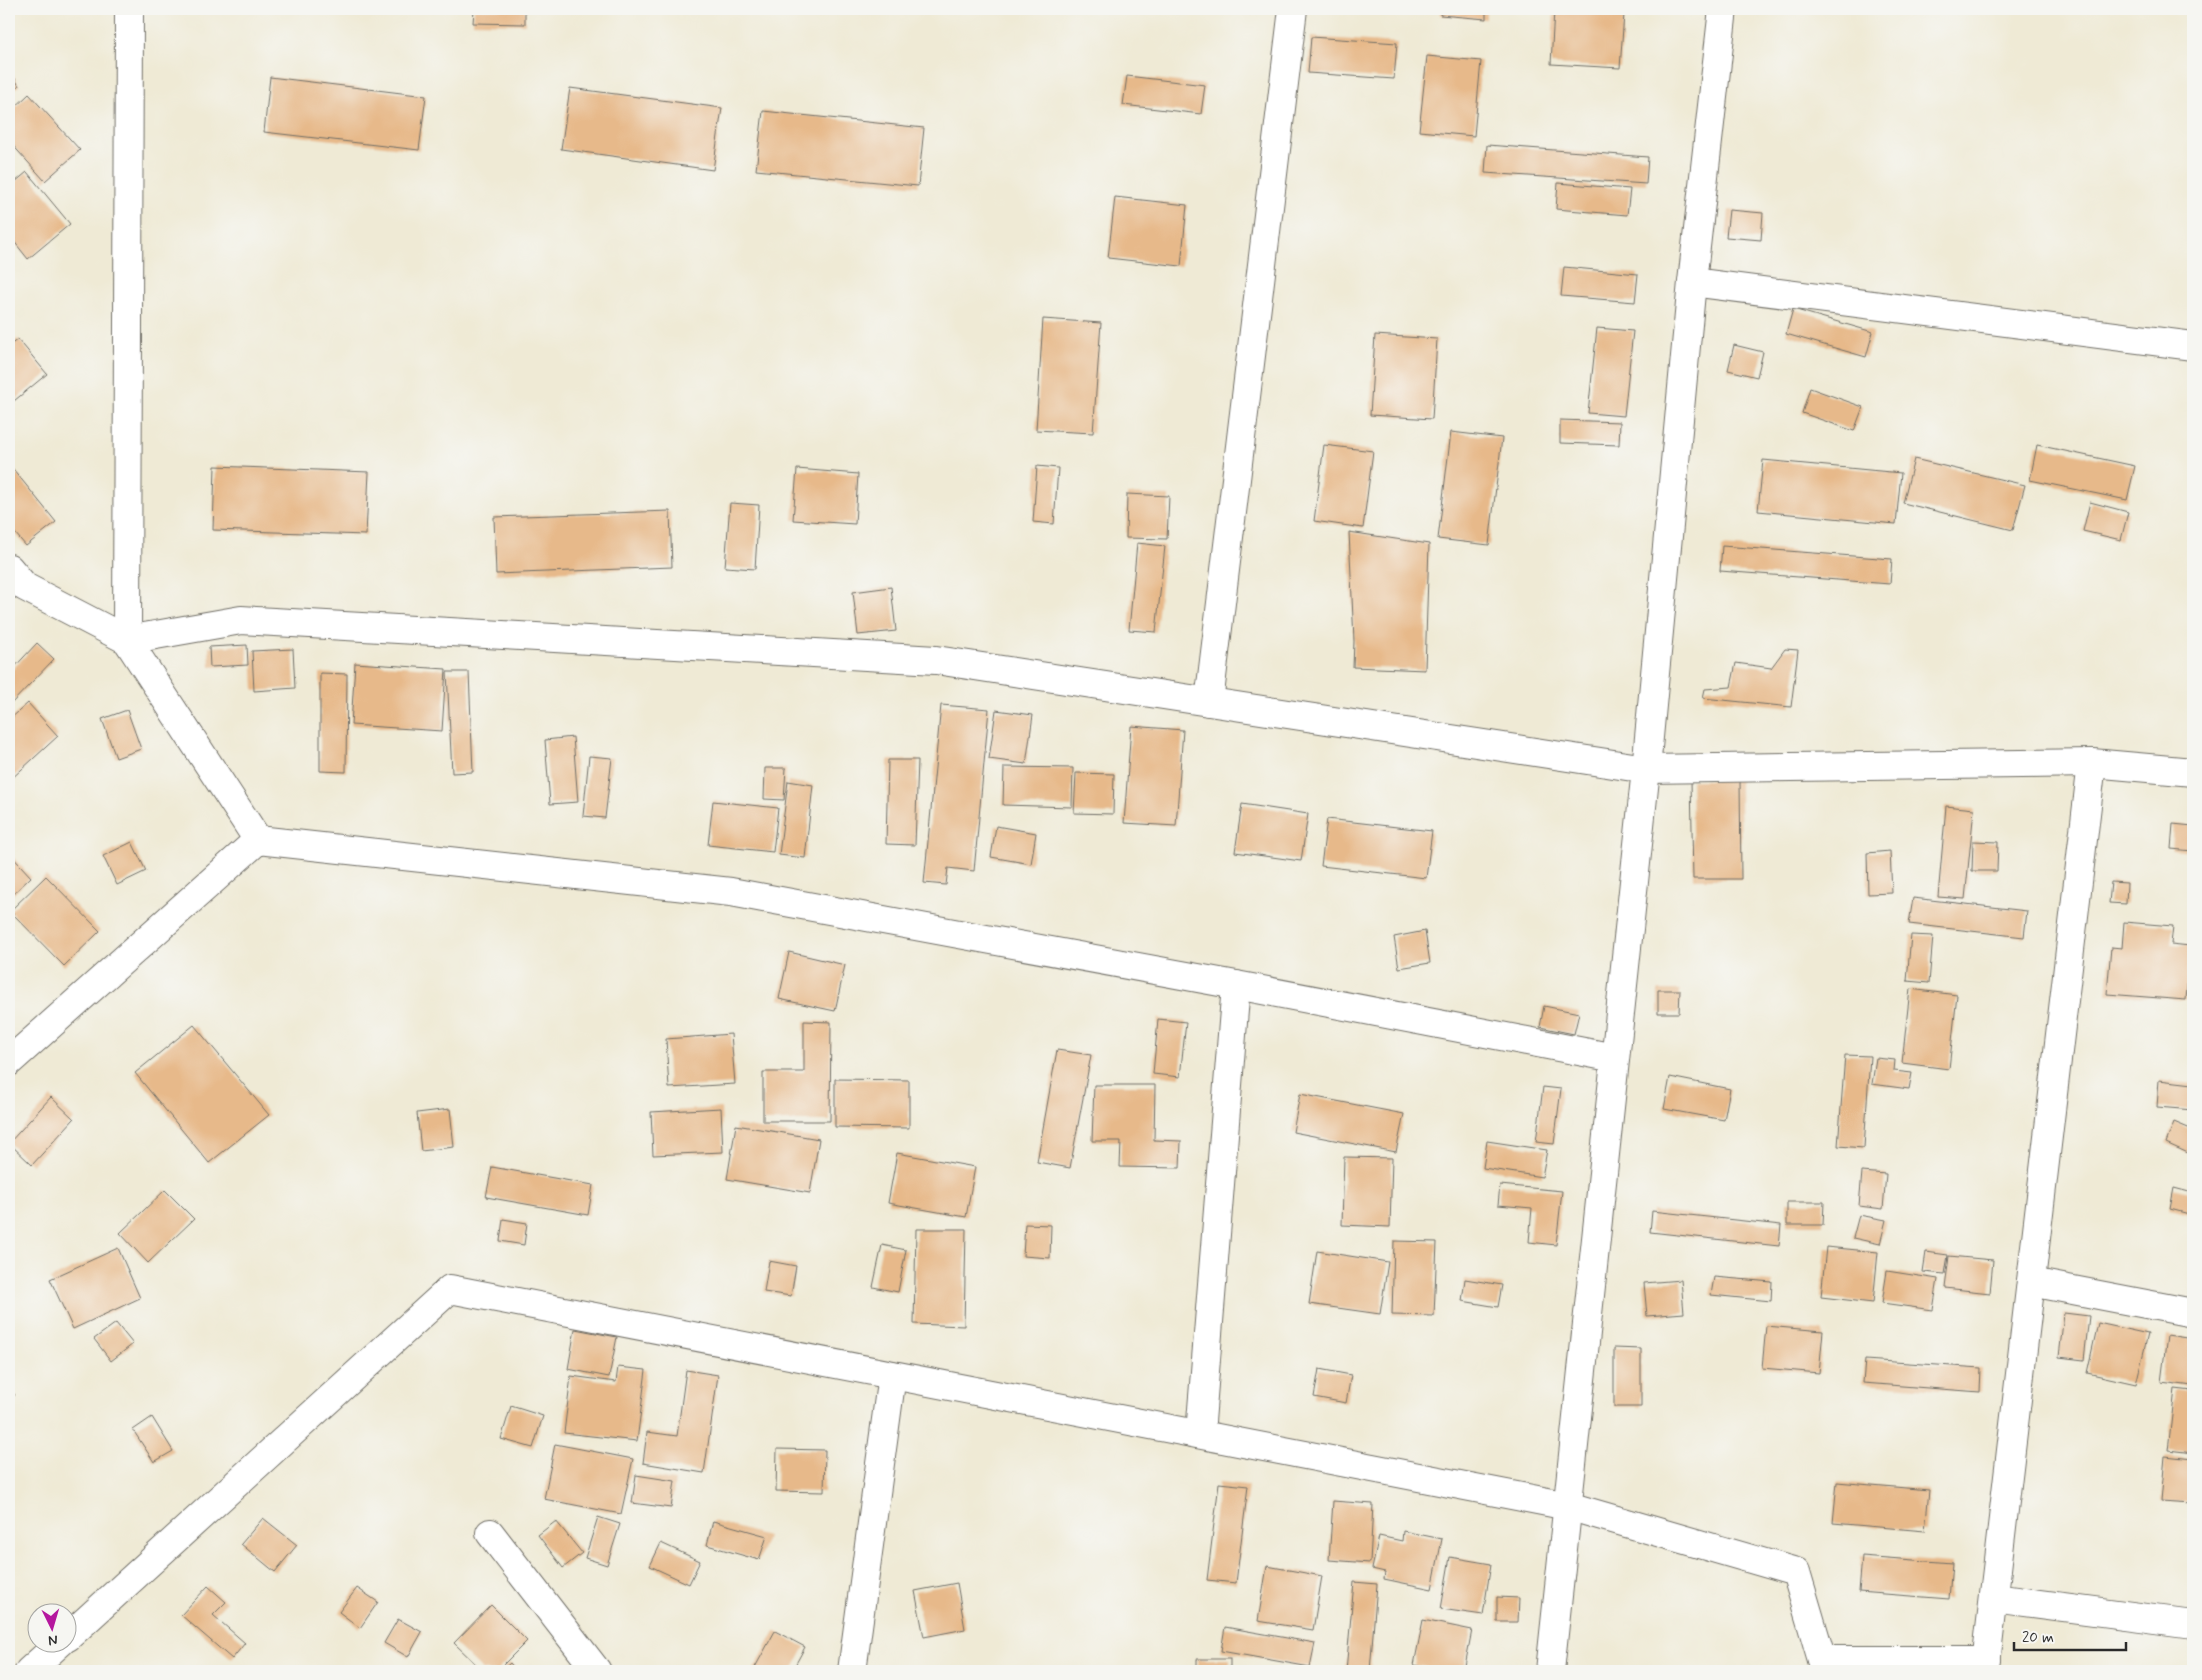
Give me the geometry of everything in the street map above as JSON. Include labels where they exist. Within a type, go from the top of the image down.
[{"type":"street","points":[[127,640],[129,9]]},
{"type":"street","points":[[1209,702],[1294,9]]},
{"type":"street","points":[[1550,1671],[1646,769],[1692,282],[1723,9]]},
{"type":"street","points":[[1692,282],[2193,346]]},
{"type":"street","points":[[9,568],[25,587],[127,640],[258,840]]},
{"type":"street","points":[[127,640],[240,620],[936,660],[1646,769],[2092,763],[2193,772]]},
{"type":"street","points":[[78,1627],[450,1289],[1568,1506],[1796,1572],[1822,1660],[1986,1665],[2092,763]]},
{"type":"street","points":[[9,1062],[258,840],[731,892],[1236,985],[1615,1058]]},
{"type":"street","points":[[1200,1434],[1236,985]]},
{"type":"street","points":[[2031,1282],[2193,1313]]},
{"type":"street","points":[[852,1671],[892,1374]]},
{"type":"street","points":[[490,1533],[597,1671]]},
{"type":"street","points":[[1994,1598],[2193,1624]]},
{"type":"street","points":[[29,1671],[50,1652]]},
{"type":"building","points":[[474,9],[525,9],[525,24],[473,23]]},
{"type":"building","points":[[1441,9],[1486,9],[1486,19],[1440,15]]},
{"type":"building","points":[[1554,10],[1624,14],[1620,68],[1551,64]]},
{"type":"building","points":[[1311,37],[1397,43],[1394,79],[1308,73]]},
{"type":"building","points":[[1427,56],[1481,61],[1474,136],[1419,131]]},
{"type":"building","points":[[9,68],[19,86],[9,91]]},
{"type":"building","points":[[1127,76],[1205,85],[1201,114],[1123,105]]},
{"type":"building","points":[[270,77],[426,96],[419,150],[264,132]]},
{"type":"building","points":[[570,88],[722,108],[713,170],[561,149]]},
{"type":"building","points":[[29,94],[80,150],[45,181],[9,141],[9,113]]},
{"type":"building","points":[[763,111],[924,128],[918,186],[756,170]]},
{"type":"building","points":[[1487,145],[1648,157],[1646,184],[1485,173]]},
{"type":"building","points":[[27,172],[70,224],[28,259],[9,235],[9,187]]},
{"type":"building","points":[[1558,183],[1630,189],[1627,215],[1556,209]]},
{"type":"building","points":[[1115,197],[1187,205],[1181,266],[1108,258]]},
{"type":"building","points":[[1729,210],[1763,213],[1761,240],[1726,237]]},
{"type":"building","points":[[1564,267],[1638,274],[1635,302],[1561,296]]},
{"type":"building","points":[[1793,309],[1873,332],[1866,357],[1786,334]]},
{"type":"building","points":[[1043,319],[1101,323],[1093,433],[1036,430]]},
{"type":"building","points":[[1597,328],[1633,331],[1624,416],[1588,413]]},
{"type":"building","points":[[1375,335],[1437,339],[1432,419],[1370,415]]},
{"type":"building","points":[[18,339],[47,374],[9,405],[9,346]]},
{"type":"building","points":[[1734,345],[1763,352],[1757,377],[1728,370]]},
{"type":"building","points":[[1810,388],[1863,407],[1854,431],[1802,413]]},
{"type":"building","points":[[1560,420],[1620,422],[1619,445],[1560,443]]},
{"type":"building","points":[[1451,432],[1502,438],[1489,545],[1438,539]]},
{"type":"building","points":[[1324,445],[1373,451],[1363,528],[1314,521]]},
{"type":"building","points":[[2037,445],[2135,466],[2127,500],[2030,480]]},
{"type":"building","points":[[1914,459],[2025,485],[2013,530],[1903,503]]},
{"type":"building","points":[[1763,460],[1901,473],[1896,524],[1758,511]]},
{"type":"building","points":[[9,464],[56,522],[26,546],[9,526]]},
{"type":"building","points":[[215,466],[369,472],[366,535],[213,530]]},
{"type":"building","points":[[1037,466],[1058,468],[1054,524],[1033,522]]},
{"type":"building","points":[[797,469],[858,474],[855,524],[793,520]]},
{"type":"building","points":[[1127,494],[1169,496],[1167,539],[1126,538]]},
{"type":"building","points":[[2090,502],[2128,512],[2121,540],[2083,531]]},
{"type":"building","points":[[730,503],[759,505],[755,569],[725,567]]},
{"type":"building","points":[[670,511],[672,567],[496,574],[494,517]]},
{"type":"building","points":[[1349,532],[1429,544],[1425,670],[1353,667],[1354,641]]},
{"type":"building","points":[[1137,543],[1165,546],[1156,632],[1129,630]]},
{"type":"building","points":[[1722,546],[1892,559],[1890,584],[1720,571]]},
{"type":"building","points":[[891,587],[896,631],[858,635],[853,592]]},
{"type":"building","points":[[37,643],[54,659],[9,706],[9,673]]},
{"type":"building","points":[[247,645],[248,665],[210,667],[209,647]]},
{"type":"building","points":[[293,649],[295,688],[254,691],[252,651]]},
{"type":"building","points":[[1785,649],[1798,650],[1791,707],[1703,698],[1705,689],[1731,687],[1736,663],[1771,668]]},
{"type":"building","points":[[355,663],[446,669],[442,731],[351,725]]},
{"type":"building","points":[[447,672],[469,672],[473,772],[452,773]]},
{"type":"building","points":[[320,673],[347,674],[346,772],[320,771]]},
{"type":"building","points":[[28,703],[58,736],[9,781],[9,720]]},
{"type":"building","points":[[941,705],[989,709],[974,871],[948,868],[946,885],[924,883]]},
{"type":"building","points":[[127,710],[141,749],[116,758],[102,719]]},
{"type":"building","points":[[996,710],[1033,715],[1026,764],[989,759]]},
{"type":"building","points":[[1131,726],[1183,730],[1176,826],[1124,823]]},
{"type":"building","points":[[573,737],[578,802],[550,804],[545,740]]},
{"type":"building","points":[[589,756],[612,758],[605,818],[583,816]]},
{"type":"building","points":[[888,760],[918,760],[915,845],[886,844]]},
{"type":"building","points":[[1004,767],[1073,768],[1072,807],[1003,805]]},
{"type":"building","points":[[765,768],[786,768],[784,800],[764,799]]},
{"type":"building","points":[[1076,773],[1114,774],[1113,814],[1074,813]]},
{"type":"building","points":[[1691,780],[1740,780],[1741,879],[1693,879]]},
{"type":"building","points":[[788,781],[813,785],[805,858],[779,855]]},
{"type":"building","points":[[713,801],[778,808],[773,852],[708,845]]},
{"type":"building","points":[[1242,804],[1308,814],[1301,861],[1235,852]]},
{"type":"building","points":[[1946,806],[1974,809],[1965,899],[1938,897]]},
{"type":"building","points":[[1327,819],[1432,831],[1426,878],[1321,866]]},
{"type":"building","points":[[2173,824],[2193,826],[2193,851],[2171,849]]},
{"type":"building","points":[[996,826],[1036,833],[1031,864],[991,857]]},
{"type":"building","points":[[1973,841],[1998,842],[1997,871],[1972,871]]},
{"type":"building","points":[[132,842],[146,871],[117,885],[103,856]]},
{"type":"building","points":[[1890,851],[1892,893],[1868,894],[1867,853]]},
{"type":"building","points":[[9,853],[31,877],[9,898]]},
{"type":"building","points":[[46,876],[100,931],[64,966],[10,911]]},
{"type":"building","points":[[2111,882],[2127,883],[2126,904],[2109,903]]},
{"type":"building","points":[[1913,898],[2027,911],[2024,937],[1909,924]]},
{"type":"building","points":[[2124,922],[2173,926],[2171,944],[2190,946],[2186,1000],[2107,994],[2111,947],[2122,948]]},
{"type":"building","points":[[1425,931],[1430,963],[1399,968],[1394,937]]},
{"type":"building","points":[[1911,935],[1933,936],[1929,983],[1907,981]]},
{"type":"building","points":[[789,952],[845,965],[835,1011],[779,999]]},
{"type":"building","points":[[1910,989],[1957,995],[1949,1069],[1902,1063]]},
{"type":"building","points":[[1658,990],[1680,990],[1679,1013],[1658,1013]]},
{"type":"building","points":[[1544,1006],[1579,1013],[1574,1034],[1540,1027]]},
{"type":"building","points":[[1158,1019],[1186,1022],[1180,1077],[1153,1074]]},
{"type":"building","points":[[804,1021],[831,1022],[830,1121],[763,1121],[763,1072],[804,1072]]},
{"type":"building","points":[[194,1025],[269,1115],[209,1163],[135,1073]]},
{"type":"building","points":[[731,1034],[735,1084],[669,1088],[666,1039]]},
{"type":"building","points":[[1057,1050],[1091,1055],[1070,1168],[1037,1162]]},
{"type":"building","points":[[1845,1055],[1870,1056],[1864,1148],[1838,1146]]},
{"type":"building","points":[[1876,1058],[1895,1060],[1894,1071],[1912,1073],[1909,1089],[1872,1084]]},
{"type":"building","points":[[1670,1077],[1730,1089],[1724,1120],[1664,1109]]},
{"type":"building","points":[[835,1079],[909,1080],[909,1128],[835,1127]]},
{"type":"building","points":[[2159,1080],[2193,1084],[2193,1110],[2157,1107]]},
{"type":"building","points":[[1094,1085],[1155,1085],[1154,1140],[1181,1141],[1180,1168],[1120,1167],[1121,1141],[1092,1141]]},
{"type":"building","points":[[1543,1087],[1561,1089],[1554,1144],[1536,1142]]},
{"type":"building","points":[[1300,1094],[1404,1114],[1396,1152],[1293,1132]]},
{"type":"building","points":[[51,1097],[74,1119],[32,1165],[9,1143]]},
{"type":"building","points":[[721,1108],[723,1152],[653,1155],[651,1112]]},
{"type":"building","points":[[450,1109],[454,1147],[421,1151],[417,1113]]},
{"type":"building","points":[[2174,1122],[2193,1130],[2193,1140],[2188,1153],[2166,1143]]},
{"type":"building","points":[[736,1125],[819,1139],[810,1193],[727,1179]]},
{"type":"building","points":[[1487,1141],[1547,1150],[1542,1177],[1483,1168]]},
{"type":"building","points":[[897,1153],[975,1167],[966,1217],[888,1203]]},
{"type":"building","points":[[1344,1157],[1392,1158],[1390,1227],[1342,1225]]},
{"type":"building","points":[[492,1167],[593,1185],[588,1215],[486,1197]]},
{"type":"building","points":[[1862,1172],[1886,1174],[1883,1209],[1859,1206]]},
{"type":"building","points":[[1500,1185],[1562,1191],[1556,1245],[1529,1242],[1532,1208],[1498,1205]]},
{"type":"building","points":[[2174,1188],[2193,1193],[2193,1215],[2170,1209]]},
{"type":"building","points":[[165,1190],[194,1219],[148,1263],[120,1233]]},
{"type":"building","points":[[1787,1202],[1824,1202],[1823,1225],[1787,1225]]},
{"type":"building","points":[[1652,1211],[1781,1225],[1779,1246],[1650,1232]]},
{"type":"building","points":[[1859,1215],[1886,1220],[1880,1244],[1853,1238]]},
{"type":"building","points":[[503,1219],[527,1223],[524,1245],[500,1241]]},
{"type":"building","points":[[1025,1224],[1051,1225],[1050,1258],[1023,1256]]},
{"type":"building","points":[[916,1229],[966,1229],[964,1326],[914,1324]]},
{"type":"building","points":[[1394,1241],[1437,1242],[1434,1316],[1392,1315]]},
{"type":"building","points":[[882,1245],[906,1250],[898,1292],[873,1287]]},
{"type":"building","points":[[1826,1247],[1878,1252],[1873,1303],[1821,1297]]},
{"type":"building","points":[[118,1248],[140,1298],[73,1329],[50,1279]]},
{"type":"building","points":[[1317,1251],[1388,1262],[1380,1314],[1309,1304]]},
{"type":"building","points":[[1926,1252],[1948,1255],[1945,1274],[1923,1272]]},
{"type":"building","points":[[1949,1256],[1993,1260],[1990,1293],[1945,1288]]},
{"type":"building","points":[[769,1261],[796,1266],[791,1296],[764,1292]]},
{"type":"building","points":[[1887,1271],[1938,1279],[1933,1310],[1882,1303]]},
{"type":"building","points":[[1714,1277],[1772,1282],[1771,1301],[1711,1295]]},
{"type":"building","points":[[1465,1279],[1502,1285],[1498,1307],[1462,1301]]},
{"type":"building","points":[[1681,1280],[1684,1313],[1647,1316],[1644,1283]]},
{"type":"building","points":[[2064,1313],[2089,1316],[2084,1360],[2059,1357]]},
{"type":"building","points":[[116,1323],[133,1344],[111,1361],[94,1339]]},
{"type":"building","points":[[2098,1323],[2148,1334],[2136,1384],[2087,1373]]},
{"type":"building","points":[[1766,1326],[1823,1331],[1819,1373],[1762,1368]]},
{"type":"building","points":[[575,1329],[617,1337],[609,1377],[568,1369]]},
{"type":"building","points":[[2167,1335],[2193,1339],[2193,1386],[2161,1382]]},
{"type":"building","points":[[1614,1348],[1641,1349],[1641,1407],[1614,1407]]},
{"type":"building","points":[[1865,1360],[1981,1368],[1980,1392],[1863,1383]]},
{"type":"building","points":[[618,1367],[646,1370],[637,1441],[564,1433],[571,1376],[616,1382]]},
{"type":"building","points":[[1319,1369],[1351,1375],[1346,1403],[1314,1397]]},
{"type":"building","points":[[686,1370],[718,1375],[704,1473],[643,1463],[647,1432],[677,1436]]},
{"type":"building","points":[[9,1388],[15,1395],[9,1401]]},
{"type":"building","points":[[2175,1389],[2193,1391],[2193,1453],[2168,1450]]},
{"type":"building","points":[[511,1406],[543,1416],[533,1448],[501,1439]]},
{"type":"building","points":[[152,1417],[173,1451],[154,1462],[133,1430]]},
{"type":"building","points":[[555,1444],[633,1459],[621,1514],[544,1499]]},
{"type":"building","points":[[777,1449],[825,1450],[824,1492],[776,1491]]},
{"type":"building","points":[[2165,1456],[2193,1459],[2193,1503],[2161,1501]]},
{"type":"building","points":[[636,1475],[675,1481],[671,1508],[632,1503]]},
{"type":"building","points":[[1837,1482],[1929,1490],[1925,1531],[1833,1523]]},
{"type":"building","points":[[1219,1483],[1248,1486],[1236,1583],[1207,1580]]},
{"type":"building","points":[[1333,1501],[1373,1504],[1370,1563],[1329,1560]]},
{"type":"building","points":[[598,1517],[620,1524],[607,1565],[585,1558]]},
{"type":"building","points":[[263,1518],[297,1545],[275,1572],[241,1544]]},
{"type":"building","points":[[556,1521],[582,1553],[563,1568],[538,1535]]},
{"type":"building","points":[[713,1521],[767,1536],[759,1560],[707,1545]]},
{"type":"building","points":[[1403,1531],[1442,1539],[1432,1589],[1384,1579],[1385,1572],[1372,1569],[1379,1536],[1402,1541]]},
{"type":"building","points":[[661,1543],[700,1561],[689,1584],[650,1566]]},
{"type":"building","points":[[1862,1556],[1952,1563],[1949,1599],[1859,1592]]},
{"type":"building","points":[[1450,1557],[1491,1564],[1483,1615],[1441,1609]]},
{"type":"building","points":[[1267,1566],[1322,1576],[1313,1630],[1258,1621]]},
{"type":"building","points":[[1354,1582],[1377,1584],[1370,1671],[1346,1671]]},
{"type":"building","points":[[957,1583],[965,1629],[924,1637],[915,1591]]},
{"type":"building","points":[[208,1586],[226,1602],[213,1615],[245,1643],[232,1659],[181,1615]]},
{"type":"building","points":[[357,1588],[378,1602],[360,1628],[339,1612]]},
{"type":"building","points":[[1497,1597],[1519,1598],[1518,1622],[1497,1622]]},
{"type":"building","points":[[491,1605],[527,1641],[497,1671],[483,1671],[454,1643]]},
{"type":"building","points":[[398,1619],[422,1632],[408,1657],[384,1643]]},
{"type":"building","points":[[1423,1620],[1472,1630],[1464,1671],[1445,1671],[1414,1665]]},
{"type":"building","points":[[1225,1627],[1315,1643],[1310,1667],[1221,1651]]},
{"type":"building","points":[[775,1631],[805,1647],[792,1671],[753,1671]]},
{"type":"building","points":[[1197,1659],[1230,1659],[1230,1671],[1197,1671]]},
{"type":"building","points":[[510,1663],[517,1671],[501,1671]]}]
